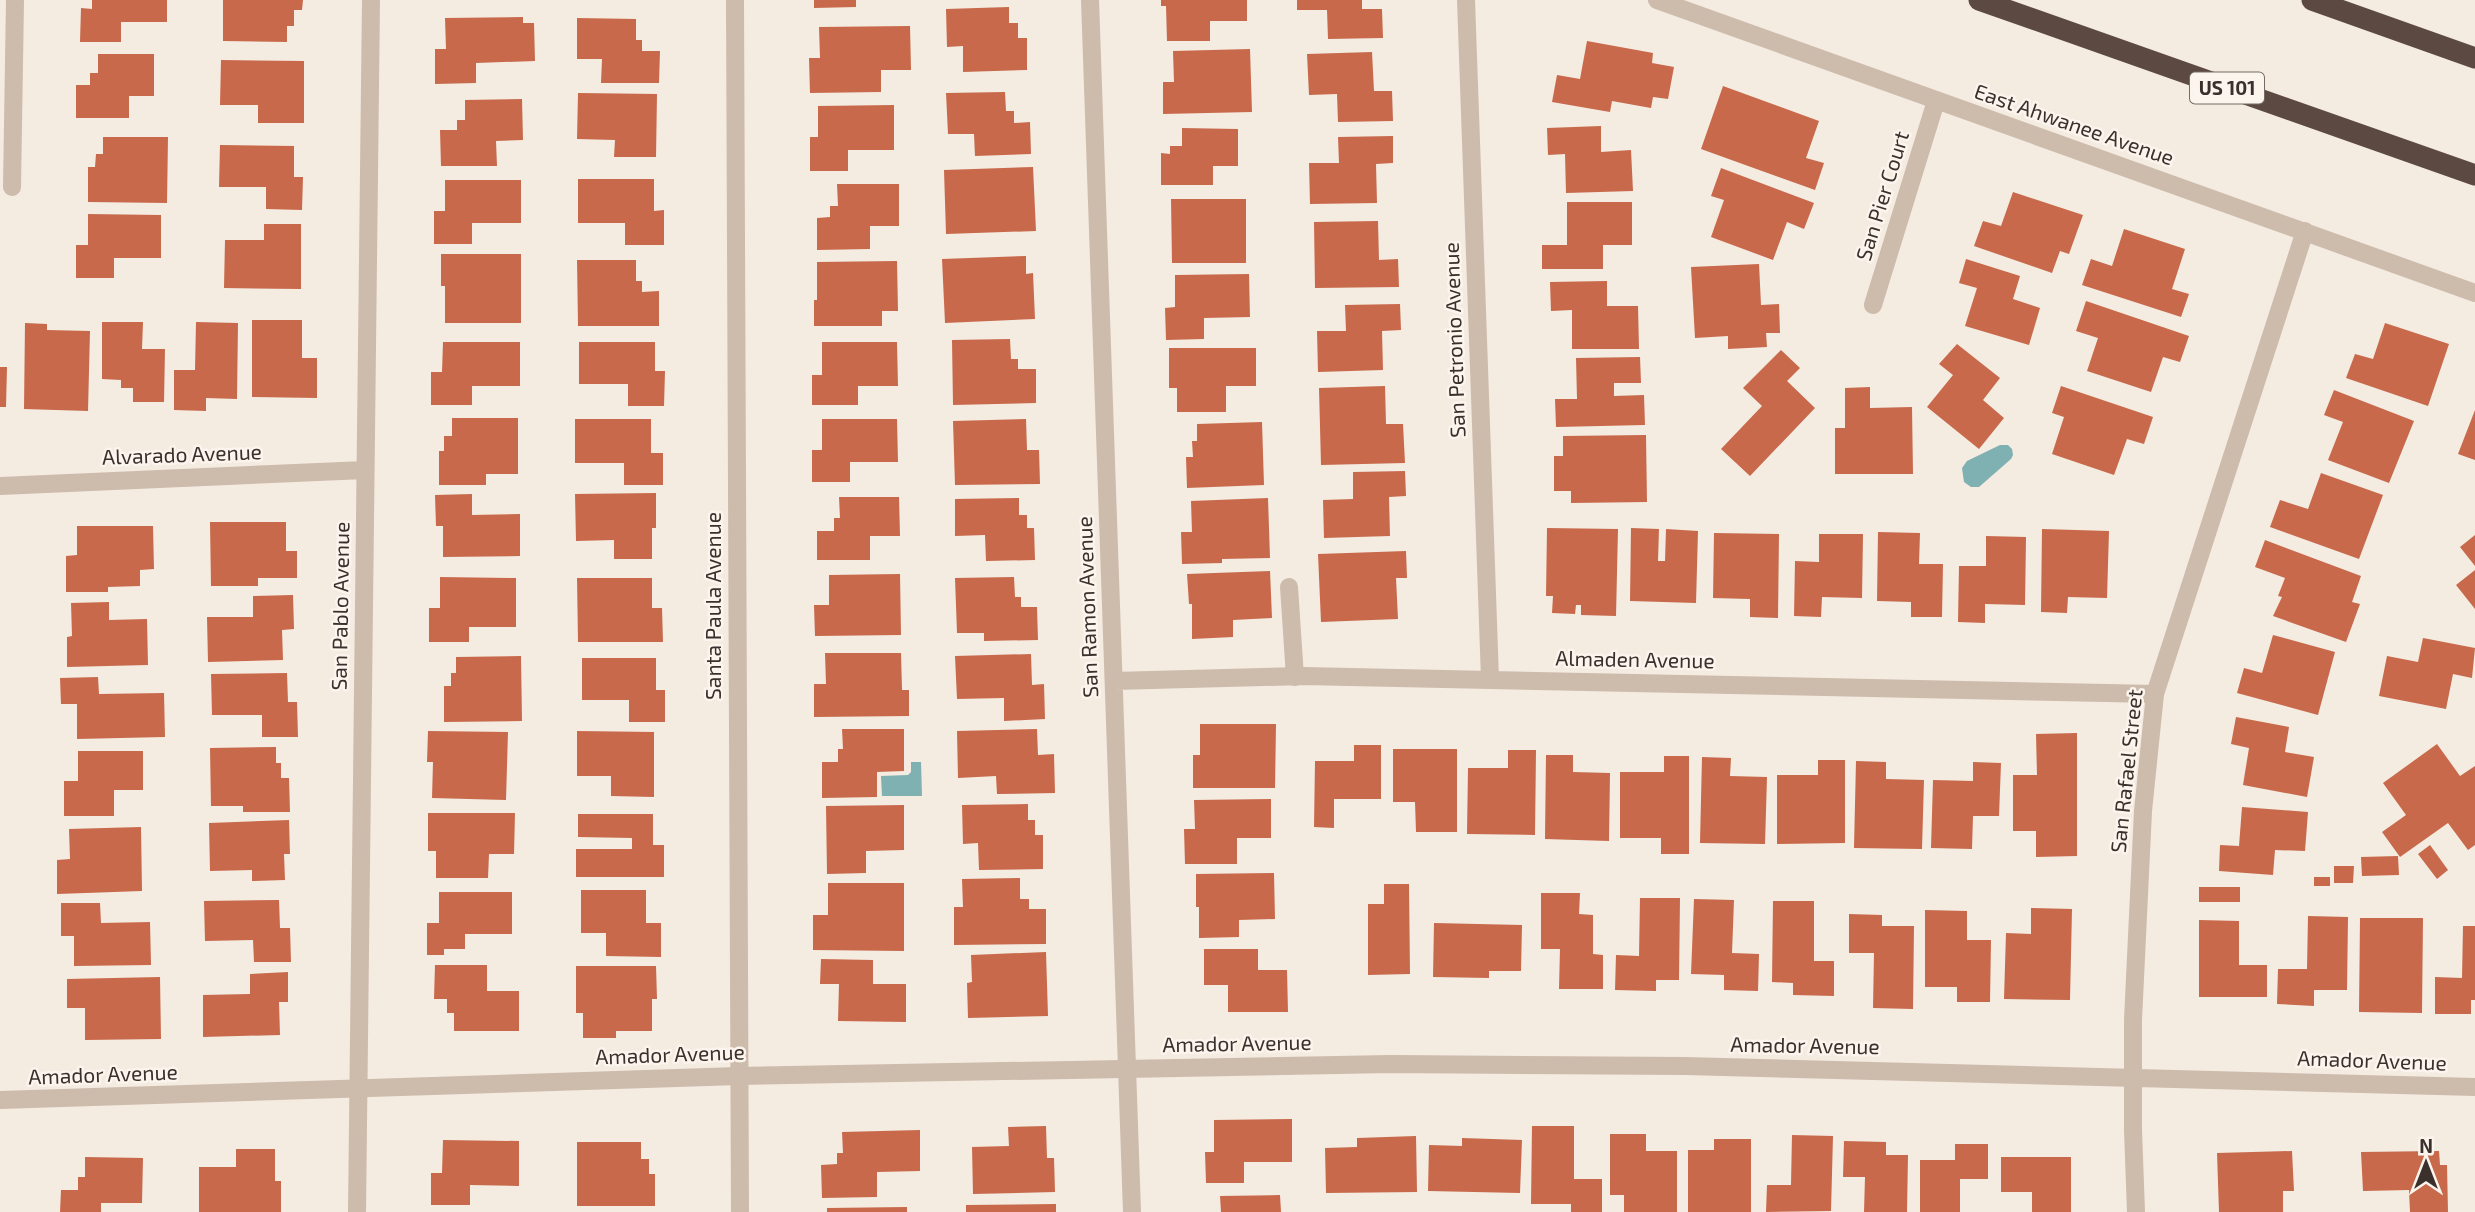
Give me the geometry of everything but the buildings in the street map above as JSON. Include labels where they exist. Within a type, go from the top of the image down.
[{"type":"highway","name":"US 101","points":[[1979,0],[2475,175]]},
{"type":"highway","points":[[2312,0],[2475,58]]},
{"type":"street","points":[[12,187],[15,0]]},
{"type":"street","name":"San Pablo Avenue","points":[[357,1212],[371,0]]},
{"type":"street","name":"Santa Paula Avenue","points":[[735,0],[740,1212]]},
{"type":"street","name":"San Ramon Avenue","points":[[1090,0],[1132,1212]]},
{"type":"street","name":"San Petronio Avenue","points":[[1466,0],[1490,679]]},
{"type":"street","name":"East Ahwanee Avenue","points":[[1657,0],[2475,293]]},
{"type":"street","name":"San Pier Court","points":[[1872,305],[1936,100]]},
{"type":"street","name":"San Rafael Street","points":[[2136,1212],[2133,1020],[2143,811],[2155,694],[2305,231]]},
{"type":"street","name":"Alvarado Avenue","points":[[0,486],[365,470]]},
{"type":"street","points":[[1289,587],[1295,677]]},
{"type":"street","name":"Almaden Avenue","points":[[1114,681],[1295,677],[1490,679],[2155,694]]},
{"type":"street","name":"Amador Avenue","points":[[0,1100],[738,1076],[1444,1064],[1698,1066],[2475,1087]]},
{"type":"water","points":[[2000,445],[2008,445],[2012,449],[2011,459],[1979,487],[1971,487],[1964,482],[1962,468],[1967,461]]},
{"type":"water","points":[[911,762],[921,762],[922,796],[882,796],[881,776],[908,775],[911,772]]}]
